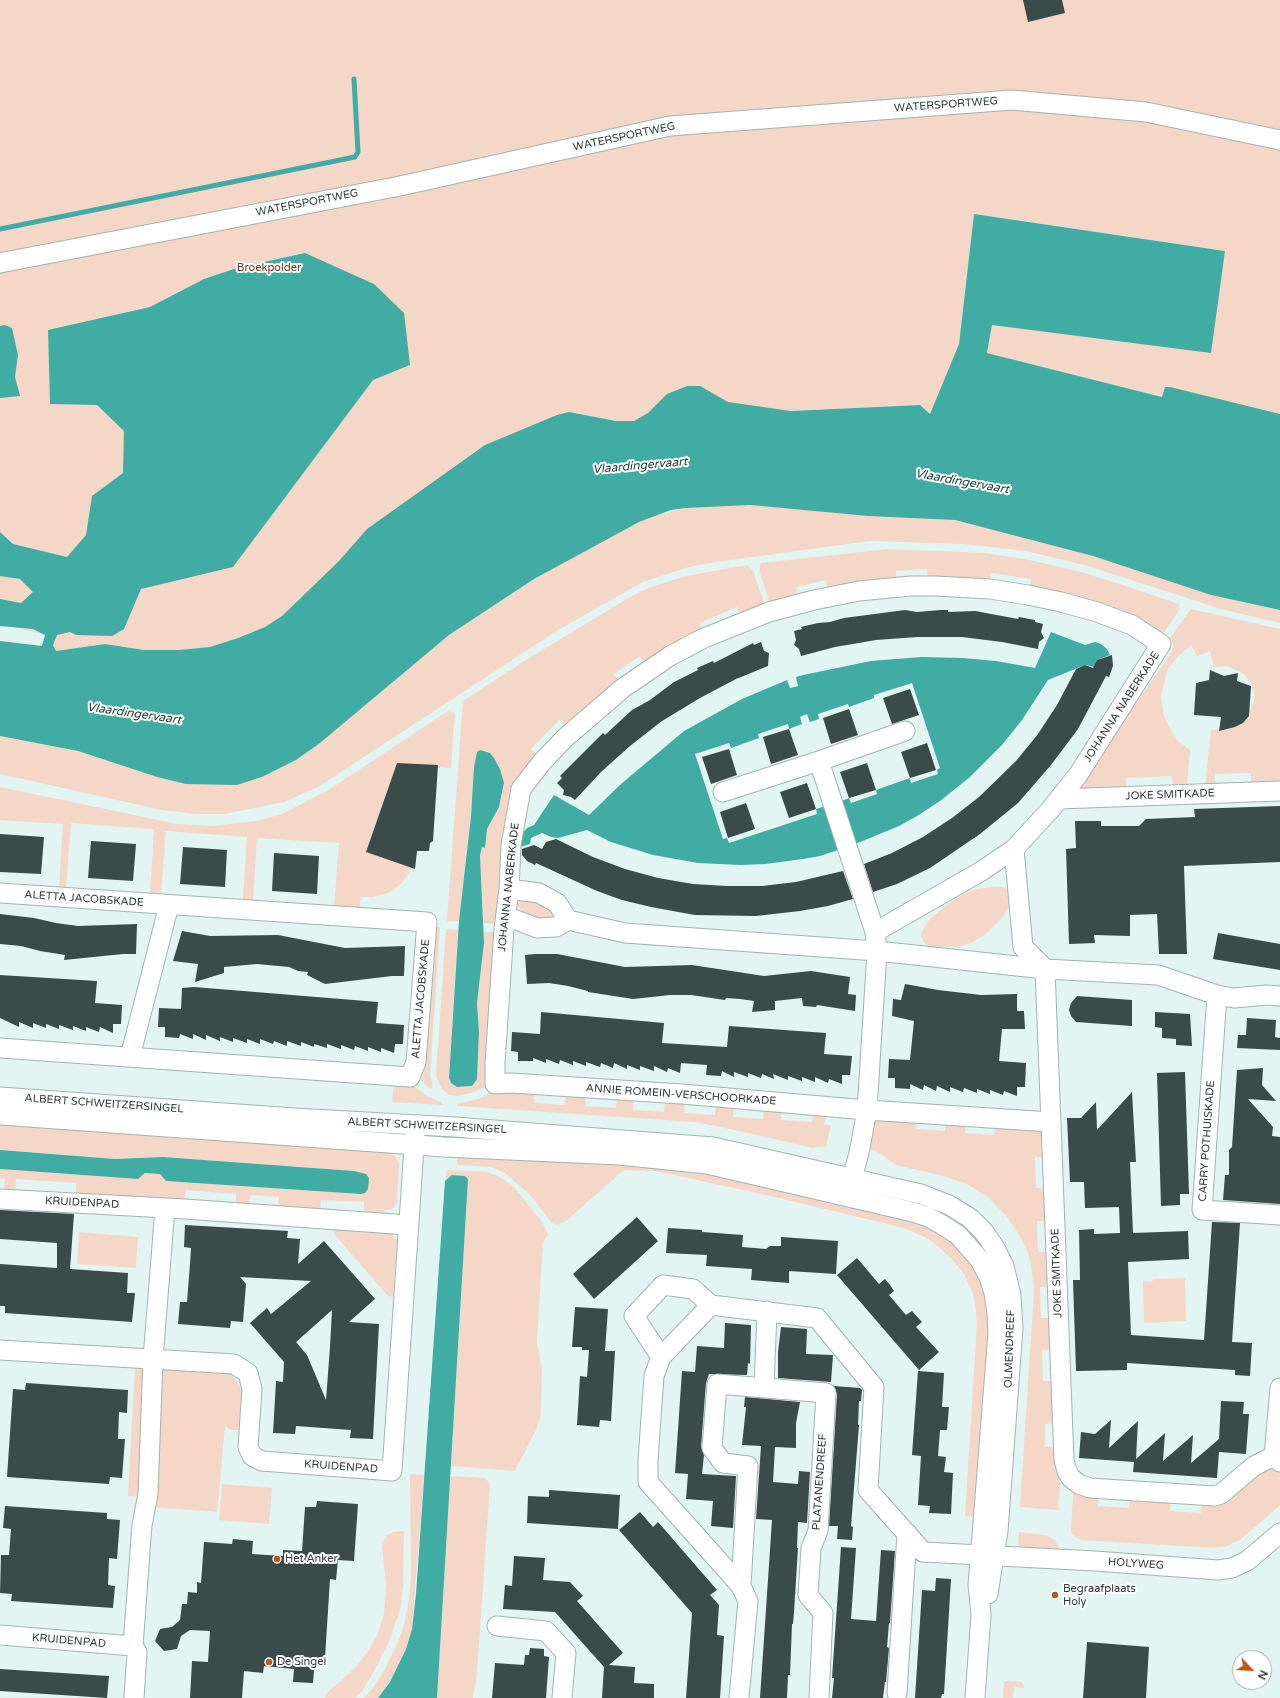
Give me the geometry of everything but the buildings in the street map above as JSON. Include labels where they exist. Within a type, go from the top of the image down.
[{"type":"street","name":"WATERSPORTWEG","points":[[0,263],[400,186],[670,126],[1012,100],[1146,112],[1280,140]]},
{"type":"street","name":"JOHANNA NABERKADE","points":[[495,1084],[504,929],[509,888],[511,846],[521,789],[552,752],[600,707],[623,688],[670,656],[704,638],[769,612],[814,600],[859,591],[935,586],[973,587],[1028,595],[1097,612],[1132,625],[1161,644],[1101,740],[1059,799],[1014,849],[980,872],[875,932]]},
{"type":"street","points":[[722,792],[819,761],[905,731]]},
{"type":"street","points":[[819,761],[875,932],[877,951],[867,1110],[861,1144],[847,1196]]},
{"type":"street","name":"JOKE SMITKADE","points":[[1059,799],[1280,790]]},
{"type":"street","points":[[1014,849],[1023,947],[1045,969]]},
{"type":"street","points":[[509,888],[539,893],[557,903],[568,920]]},
{"type":"street","name":"ALETTA JACOBSKADE","points":[[0,892],[427,922],[416,1062],[410,1077],[0,1048]]},
{"type":"street","points":[[130,1057],[169,905]]},
{"type":"street","points":[[506,916],[537,928],[556,927],[568,920],[626,933],[877,951],[1045,969],[1158,975],[1217,995],[1234,998],[1268,995],[1280,996]]},
{"type":"street","name":"JOKE SMITKADE","points":[[1045,969],[1064,1460],[1067,1471],[1071,1478],[1078,1484],[1090,1488],[1214,1496],[1221,1494],[1254,1466],[1277,1459]]},
{"type":"street","name":"CARRY POTHUISKADE","points":[[1217,995],[1202,1210],[1280,1216]]},
{"type":"street","name":"ANNIE ROMEIN-VERSCHOORKADE","points":[[495,1084],[511,1083],[682,1094],[867,1110],[1051,1122]]},
{"type":"street","name":"ALBERT SCHWEITZERSINGEL","points":[[0,1097],[612,1138],[713,1147],[852,1177]]},
{"type":"street","name":"ALBERT SCHWEITZERSINGEL","points":[[0,1115],[414,1145],[619,1155],[708,1164],[847,1196]]},
{"type":"street","name":"KRUIDENPAD","points":[[0,1350],[234,1364],[248,1373],[252,1389],[248,1447],[252,1456],[262,1461],[392,1471],[416,1125]]},
{"type":"street","name":"OLMENDREEF","points":[[852,1177],[921,1194],[949,1205],[970,1218],[984,1232],[995,1248],[1004,1266],[1011,1295],[1013,1328],[998,1531],[987,1556],[978,1585],[981,1615],[975,1698]]},
{"type":"street","name":"OLMENDREEF","points":[[847,1196],[920,1214],[941,1224],[958,1235],[969,1246],[980,1260],[989,1277],[994,1293],[998,1333],[987,1556]]},
{"type":"street","name":"KRUIDENPAD","points":[[0,1199],[165,1208],[408,1225]]},
{"type":"street","points":[[134,1698],[137,1652],[133,1646],[142,1525],[148,1494],[153,1359],[165,1208]]},
{"type":"street","points":[[661,1357],[634,1316],[664,1285],[693,1290],[711,1305],[817,1318],[874,1386],[868,1490],[923,1552],[987,1556]]},
{"type":"street","name":"PLATANENDREEF","points":[[711,1305],[661,1357],[654,1376],[648,1460],[648,1482],[740,1586],[748,1601],[739,1698]]},
{"type":"street","points":[[764,1388],[767,1312]]},
{"type":"street","name":"PLATANENDREEF","points":[[740,1586],[748,1466],[723,1463],[712,1448],[717,1384],[826,1393],[818,1531],[811,1548],[808,1595],[823,1613],[818,1698]]},
{"type":"street","points":[[1277,1459],[1280,1388]]},
{"type":"street","points":[[897,1693],[907,1533]]},
{"type":"street","name":"HOLYWEG","points":[[987,1556],[1095,1561],[1218,1570],[1232,1568],[1247,1561],[1280,1533]]},
{"type":"street","points":[[497,1626],[546,1631],[566,1653],[562,1698]]},
{"type":"street","name":"KRUIDENPAD","points":[[0,1635],[133,1646]]},
{"type":"green space","name":"Broekpolder","points":[[0,0],[1280,0],[1280,414],[1232,403],[1163,397],[987,353],[992,325],[1224,257],[1225,251],[974,214],[959,344],[930,414],[920,405],[791,411],[711,401],[634,421],[616,421],[605,419],[301,597],[282,616],[265,627],[210,647],[179,650],[144,650],[105,644],[55,651],[53,645],[56,635],[46,635],[0,624]]},
{"type":"green space","points":[[734,504],[868,516],[930,518],[967,522],[1114,562],[1211,595],[1280,610],[1280,623],[1221,609],[1088,566],[1026,551],[964,544],[870,541],[716,562],[689,567],[643,582],[558,630],[318,787],[284,802],[225,814],[196,814],[162,810],[0,774],[0,736],[78,751],[157,777],[237,785],[262,777],[296,760],[320,743],[449,635],[534,579],[626,528],[654,516],[686,508]]},
{"type":"green space","points":[[889,549],[985,553],[1025,559],[1081,572],[1120,584],[1179,604],[1180,609],[1163,634],[1144,624],[1029,591],[1031,579],[991,573],[989,585],[928,581],[927,569],[896,571],[896,583],[828,592],[826,580],[796,587],[798,599],[770,604],[759,570],[761,563]]},
{"type":"green space","points":[[747,565],[753,571],[765,606],[741,618],[737,607],[700,623],[704,634],[646,666],[640,656],[614,674],[621,684],[568,728],[560,719],[531,749],[540,757],[516,785],[497,924],[484,923],[480,855],[482,847],[485,847],[487,829],[499,807],[503,793],[504,783],[497,763],[472,802],[459,921],[447,921],[463,701],[526,660],[630,597],[648,588],[686,576]]},
{"type":"green space","points":[[1191,609],[1280,629],[1280,784],[1251,785],[1251,773],[1215,774],[1215,786],[1205,787],[1211,730],[1227,730],[1242,724],[1251,715],[1249,714],[1255,697],[1252,684],[1243,673],[1227,666],[1214,667],[1210,651],[1197,656],[1191,645],[1177,657],[1167,671],[1161,697],[1163,713],[1169,727],[1178,741],[1190,750],[1187,786],[1174,788],[1172,776],[1126,778],[1126,790],[1080,791],[1080,782],[1172,652],[1174,646],[1170,638]]},
{"type":"green space","points":[[448,711],[455,713],[451,768],[397,763],[366,852],[411,867],[410,871],[402,883],[390,892],[373,897],[361,897],[359,908],[334,906],[339,843],[257,838],[253,900],[243,900],[247,837],[166,831],[161,894],[150,893],[154,829],[71,823],[66,887],[59,887],[63,824],[0,820],[0,787],[177,824],[213,826],[257,821],[282,814],[327,791]]},
{"type":"green space","points":[[1002,887],[1010,891],[1012,903],[1002,918],[986,934],[971,943],[957,947],[930,947],[924,943],[921,936],[922,931],[929,920],[944,907],[962,895],[976,889]]},
{"type":"green space","points":[[539,898],[556,916],[554,920],[528,917],[518,906],[517,899]]},
{"type":"green space","points":[[434,927],[440,927],[430,1075],[433,1087],[430,1089],[421,1080],[424,1073]]},
{"type":"green space","points":[[446,929],[458,930],[449,1078],[451,1083],[457,1087],[467,1087],[477,1079],[479,1032],[477,1003],[483,957],[484,932],[496,932],[488,1086],[471,1093],[458,1096],[449,1095],[442,1089],[436,1077]]},
{"type":"green space","points":[[394,1081],[413,1085],[425,1095],[442,1103],[442,1105],[392,1102]]},
{"type":"green space","points":[[499,1088],[535,1090],[534,1103],[565,1105],[566,1093],[586,1094],[585,1106],[616,1108],[617,1097],[634,1098],[633,1110],[664,1112],[665,1100],[685,1101],[684,1113],[715,1115],[716,1104],[733,1105],[733,1117],[763,1119],[764,1107],[781,1108],[781,1120],[812,1122],[813,1110],[827,1113],[824,1124],[831,1126],[826,1146],[813,1148],[695,1122],[457,1106],[457,1104],[478,1099]]},
{"type":"green space","points":[[917,1118],[916,1129],[945,1131],[946,1120],[965,1121],[965,1133],[994,1135],[995,1123],[1042,1129],[1047,1157],[1035,1157],[1036,1188],[1048,1188],[1049,1220],[1037,1221],[1038,1252],[1050,1252],[1052,1286],[1040,1287],[1041,1318],[1053,1318],[1054,1350],[1042,1350],[1043,1381],[1055,1381],[1056,1423],[1045,1424],[1045,1447],[1057,1447],[1061,1472],[1058,1510],[1020,1507],[1034,1291],[1031,1264],[1027,1250],[1008,1218],[989,1198],[967,1184],[943,1176],[896,1165],[881,1154],[869,1148],[873,1123],[875,1120]]},
{"type":"green space","points":[[0,1120],[387,1152],[395,1156],[399,1163],[397,1203],[392,1209],[384,1210],[384,1215],[364,1214],[364,1202],[321,1200],[320,1214],[278,1211],[279,1197],[250,1195],[249,1206],[236,1205],[236,1194],[186,1190],[184,1202],[76,1195],[76,1183],[16,1179],[15,1191],[4,1190],[5,1179],[0,1178],[0,1169],[138,1179],[145,1173],[160,1174],[166,1181],[361,1194],[365,1193],[354,1171],[163,1157],[115,1159],[0,1150]]},
{"type":"green space","points":[[457,1152],[675,1166],[848,1203],[940,1230],[978,1270],[992,1312],[975,1517],[965,1516],[977,1323],[976,1309],[973,1293],[964,1274],[952,1259],[929,1239],[904,1228],[775,1197],[656,1171],[624,1170],[566,1221],[557,1225],[552,1223],[530,1195],[505,1173],[491,1167],[457,1165]]},
{"type":"green space","points":[[447,1170],[487,1172],[500,1177],[514,1187],[542,1222],[548,1234],[543,1242],[537,1342],[542,1371],[541,1414],[537,1428],[515,1471],[451,1466],[468,1179],[465,1176],[452,1175],[445,1181]]},
{"type":"green space","points":[[334,1228],[390,1232],[397,1240],[393,1297],[388,1296],[334,1234]]},
{"type":"green space","points":[[79,1232],[138,1237],[136,1268],[77,1264]]},
{"type":"green space","points":[[1185,1278],[1186,1321],[1144,1323],[1143,1281],[1152,1282],[1153,1279]]},
{"type":"green space","points":[[135,1365],[148,1366],[141,1497],[128,1496]]},
{"type":"green space","points":[[158,1366],[223,1371],[231,1374],[241,1387],[244,1395],[242,1430],[231,1430],[225,1426],[217,1512],[151,1507]]},
{"type":"green space","points":[[1272,1467],[1280,1473],[1280,1505],[1241,1539],[1228,1546],[1213,1548],[1081,1540],[1074,1536],[1071,1532],[1074,1491],[1099,1494],[1098,1506],[1129,1508],[1130,1496],[1171,1499],[1170,1511],[1201,1513],[1202,1502],[1262,1468]]},
{"type":"green space","points":[[410,1474],[424,1475],[412,1629],[406,1648],[390,1682],[378,1698],[364,1698],[373,1688],[385,1669],[398,1642],[404,1625],[409,1600],[411,1576]]},
{"type":"green space","points":[[450,1477],[484,1478],[490,1485],[477,1674],[473,1698],[437,1698]]},
{"type":"green space","points":[[222,1484],[272,1488],[269,1524],[219,1520]]},
{"type":"green space","points":[[404,1531],[403,1587],[400,1610],[388,1644],[362,1691],[355,1698],[325,1698],[327,1693],[355,1668],[377,1636],[384,1614],[386,1585],[382,1547],[387,1535],[393,1532]]},
{"type":"green space","points":[[1019,1532],[1046,1535],[1054,1539],[1060,1549],[1018,1548]]},
{"type":"green space","points":[[1004,1682],[1021,1682],[1024,1685],[1024,1688],[1014,1687],[1013,1698],[1003,1698]]},
{"type":"water","name":"Vlaardingervaart","points":[[974,214],[1225,251],[1211,353],[992,325],[987,353],[1162,397],[1165,387],[1170,387],[1280,414],[1280,610],[1211,595],[1093,556],[955,520],[868,516],[750,505],[686,508],[671,510],[639,522],[534,579],[449,635],[320,743],[296,760],[262,777],[237,785],[186,784],[157,777],[78,751],[0,736],[0,641],[42,646],[45,635],[33,629],[0,626],[0,599],[21,603],[33,592],[20,579],[0,576],[0,532],[13,544],[67,557],[86,535],[92,496],[123,473],[124,431],[97,405],[50,404],[48,330],[150,307],[204,279],[237,268],[305,253],[374,284],[404,313],[410,365],[373,380],[233,567],[141,589],[124,629],[112,636],[76,635],[70,632],[57,635],[53,645],[56,651],[105,644],[144,650],[179,650],[210,647],[265,627],[282,616],[339,561],[367,529],[485,445],[557,415],[569,412],[616,421],[634,421],[648,413],[667,394],[687,386],[700,386],[728,402],[791,411],[920,405],[930,414],[959,344]]},
{"type":"water","points":[[5,325],[12,328],[18,355],[15,377],[20,396],[0,398],[0,326]]},
{"type":"water","points":[[1051,632],[1085,645],[1095,642],[1101,644],[1107,649],[1110,655],[1097,660],[1094,667],[1085,665],[1048,680],[1022,720],[1002,745],[970,777],[940,801],[917,816],[899,826],[853,845],[820,856],[765,864],[741,865],[698,863],[653,855],[611,842],[587,830],[558,838],[542,833],[531,838],[530,844],[520,847],[522,834],[527,828],[534,825],[554,795],[589,815],[621,784],[684,731],[742,699],[787,680],[790,688],[798,686],[796,677],[803,675],[871,661],[921,657],[963,658],[996,661],[1035,668]],"holes":[[[912,683],[940,768],[937,770],[938,774],[911,783],[910,778],[876,790],[877,794],[851,803],[849,798],[816,809],[817,814],[729,843],[727,838],[723,839],[695,754],[729,743],[731,748],[759,738],[758,734],[788,724],[789,729],[802,724],[800,717],[807,714],[810,722],[819,719],[818,714],[848,704],[849,707],[874,698],[874,695]]]},
{"type":"water","points":[[480,750],[490,753],[494,758],[500,769],[504,783],[499,807],[487,829],[485,848],[482,847],[480,855],[484,943],[477,1003],[479,1032],[477,1079],[472,1086],[457,1087],[451,1083],[449,1078],[459,921],[471,816],[474,767],[477,752]]},
{"type":"water","points":[[0,1150],[115,1159],[163,1157],[354,1171],[366,1174],[369,1178],[368,1189],[365,1193],[361,1194],[166,1181],[160,1174],[145,1173],[138,1179],[0,1169]]},
{"type":"water","points":[[452,1175],[465,1176],[468,1179],[437,1698],[378,1698],[390,1682],[406,1649],[412,1629],[416,1594],[445,1181]]},
{"type":"waterway","points":[[0,229],[355,157],[358,152],[354,79]]},
{"type":"place","name":"Het Anker","points":[[277,1559]]},
{"type":"place","name":"Begraafplaats Holy","points":[[1055,1595]]},
{"type":"place","name":"De Singel","points":[[269,1662]]}]
